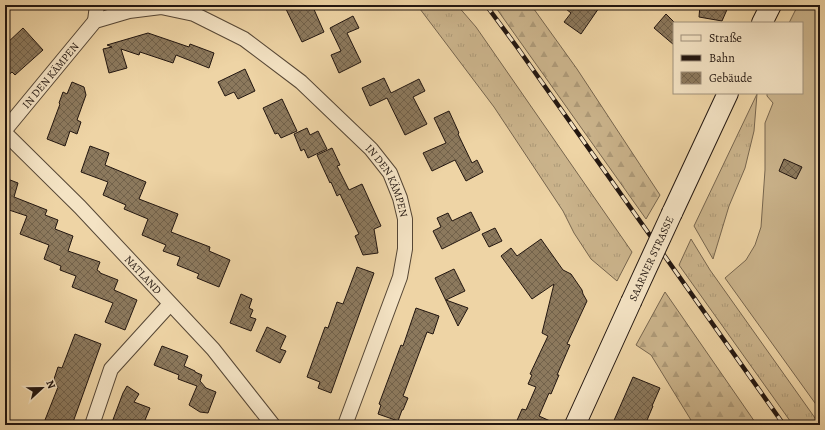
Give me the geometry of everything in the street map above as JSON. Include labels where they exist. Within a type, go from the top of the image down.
[{"type":"main road","points":[[762,22],[771,5]]},
{"type":"main road","name":"SAARNER STRASSE","points":[[575,425],[728,94]]},
{"type":"street","points":[[95,21],[97,5]]},
{"type":"street","name":"IN DEN KÄMPEN","points":[[5,130],[95,21],[129,11],[161,7],[195,10],[244,39],[302,82],[371,149],[390,173],[400,198],[406,219],[405,249],[400,276],[345,425]]},
{"type":"street","name":"NATLAND","points":[[5,133],[80,208],[213,349],[273,425]]},
{"type":"street","points":[[92,425],[111,369],[170,304]]},
{"type":"green space","points":[[417,5],[457,5],[476,27],[632,252],[617,281],[591,259],[574,233],[563,211],[494,107]]},
{"type":"green space","points":[[494,5],[531,5],[577,69],[660,195],[646,219]]},
{"type":"green space","points":[[798,5],[820,5],[820,410],[725,278],[746,260],[755,245],[761,227],[765,170],[765,123],[773,103],[767,94],[803,94],[803,22],[790,22]]},
{"type":"green space","points":[[757,94],[754,131],[745,168],[729,206],[713,259],[694,226]]},
{"type":"green space","points":[[691,239],[710,270],[820,425],[793,425],[679,265]]},
{"type":"green space","points":[[665,292],[757,425],[694,425],[651,355],[636,345]]},
{"type":"building","points":[[284,5],[312,5],[324,32],[302,42]]},
{"type":"building","points":[[561,5],[601,5],[581,34],[564,22],[571,13]]},
{"type":"building","points":[[700,5],[729,5],[722,21],[699,17]]},
{"type":"building","points":[[666,14],[674,22],[673,44],[654,28]]},
{"type":"building","points":[[353,16],[359,28],[347,33],[361,62],[339,73],[331,55],[341,51],[330,28]]},
{"type":"building","points":[[23,28],[43,50],[15,75],[12,72],[5,78],[5,45]]},
{"type":"building","points":[[148,33],[189,47],[190,44],[214,53],[209,68],[176,55],[173,63],[140,52],[139,55],[121,49],[127,68],[109,73],[103,49],[112,47],[107,45]]},
{"type":"building","points":[[245,69],[255,91],[238,99],[234,92],[225,96],[218,82]]},
{"type":"building","points":[[384,78],[391,93],[419,79],[425,91],[413,97],[427,124],[405,135],[387,98],[370,106],[362,88]]},
{"type":"building","points":[[72,82],[84,87],[86,95],[77,120],[81,122],[77,134],[70,131],[65,146],[47,139],[63,92],[67,94]]},
{"type":"building","points":[[282,99],[297,131],[281,138],[278,133],[275,134],[263,108]]},
{"type":"building","points":[[449,111],[472,163],[477,160],[483,172],[466,181],[455,160],[432,171],[423,153],[446,143],[434,118]]},
{"type":"building","points":[[307,128],[310,135],[318,131],[327,149],[308,158],[304,149],[301,151],[294,134]]},
{"type":"building","points":[[90,146],[109,153],[105,165],[146,182],[139,199],[178,214],[171,232],[210,247],[209,251],[230,260],[219,287],[197,278],[199,274],[177,265],[180,257],[163,251],[166,245],[142,235],[148,219],[124,209],[126,205],[103,195],[108,182],[81,172]]},
{"type":"building","points":[[332,148],[340,165],[337,166],[349,190],[362,184],[381,226],[374,229],[378,253],[363,255],[355,236],[359,234],[340,194],[337,196],[317,155]]},
{"type":"building","points":[[784,159],[802,167],[796,179],[779,171]]},
{"type":"building","points":[[5,178],[18,183],[14,197],[47,210],[45,215],[58,220],[55,229],[73,236],[68,251],[100,262],[97,270],[100,273],[118,280],[114,290],[137,300],[125,330],[105,322],[113,303],[72,287],[76,276],[60,270],[61,266],[44,259],[49,245],[20,234],[27,216],[9,210],[8,216],[5,215]]},
{"type":"building","points":[[471,212],[480,230],[442,249],[433,231],[441,227],[437,218],[448,213],[452,221]]},
{"type":"building","points":[[495,228],[502,241],[489,247],[482,234]]},
{"type":"building","points":[[541,239],[563,270],[571,274],[582,290],[587,301],[567,344],[570,345],[557,375],[559,375],[539,416],[559,425],[515,425],[522,409],[526,410],[536,387],[528,384],[532,375],[530,374],[548,336],[542,333],[554,284],[532,299],[501,256],[511,248],[517,256]]},
{"type":"building","points":[[357,267],[374,273],[331,393],[318,388],[320,382],[307,377],[325,327],[328,328],[337,302],[343,304]]},
{"type":"building","points":[[454,269],[465,291],[446,300],[468,308],[458,326],[435,278]]},
{"type":"building","points":[[241,294],[252,299],[249,308],[253,310],[250,317],[256,319],[251,331],[230,323]]},
{"type":"building","points":[[416,308],[439,316],[433,334],[427,332],[403,396],[408,398],[398,421],[378,414],[381,405],[379,404],[401,345],[403,346]]},
{"type":"building","points":[[267,327],[286,336],[280,349],[286,351],[280,363],[256,351]]},
{"type":"building","points":[[75,334],[101,344],[72,425],[43,425],[58,387],[52,385],[58,367],[62,368]]},
{"type":"building","points":[[162,346],[188,356],[184,366],[202,375],[200,381],[206,388],[216,392],[208,413],[200,412],[189,405],[197,386],[178,379],[179,375],[154,365]]},
{"type":"building","points":[[633,377],[660,388],[645,425],[612,425]]},
{"type":"building","points":[[127,386],[139,394],[134,402],[150,408],[143,425],[111,425],[123,393]]},
{"type":"railway","points":[[486,5],[784,425]]}]
